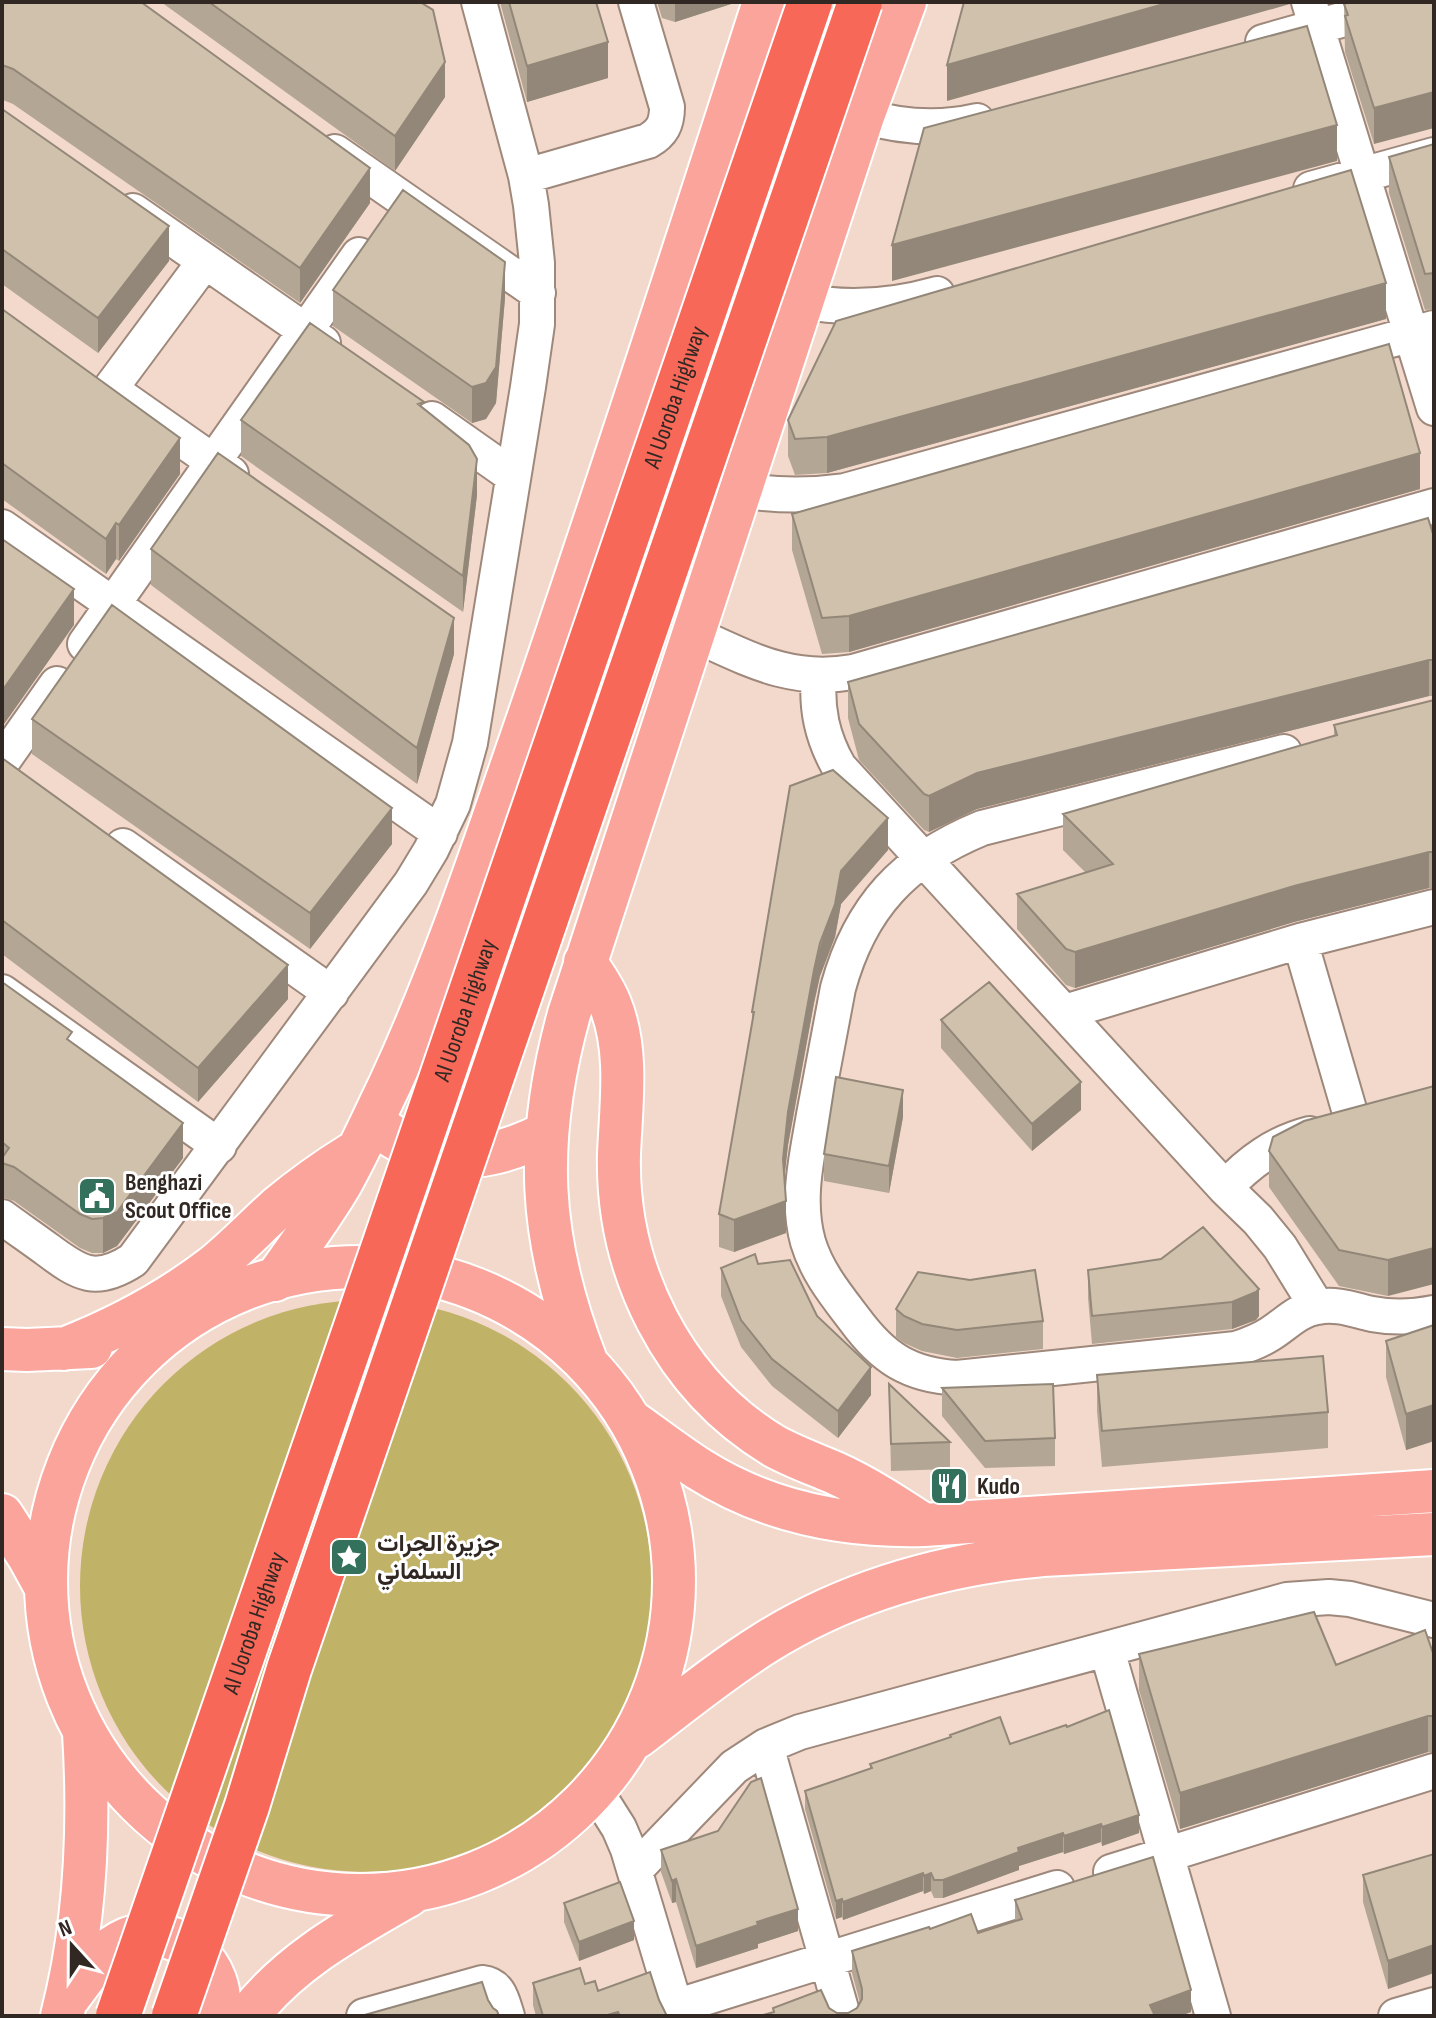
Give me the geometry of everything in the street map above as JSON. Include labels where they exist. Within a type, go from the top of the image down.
[{"type":"highway","name":"Al Uoroba Highway","points":[[118,2016],[810,2]]},
{"type":"highway","name":"Al Uoroba Highway","points":[[174,2016],[247,1806],[289,1669],[860,2]]},
{"type":"main road","name":"Al Uoroba Highway","points":[[275,1280],[321,1216],[366,1135],[422,1011],[466,900],[649,360],[764,2]]},
{"type":"main road","points":[[586,1362],[570,1320],[552,1247],[545,1171],[550,1093],[558,1053],[585,962],[863,116],[905,2]]},
{"type":"main road","points":[[585,962],[599,982],[618,1027],[622,1075],[620,1202],[637,1277],[664,1333],[700,1384],[746,1426],[798,1460],[864,1487],[924,1525]]},
{"type":"main road","points":[[64,1349],[105,1333],[181,1290],[217,1263],[366,1135],[389,1135],[432,1153],[479,1157],[503,1152],[546,1133]]},
{"type":"main road","points":[[349,1267],[387,1268],[424,1274],[460,1283],[495,1297],[559,1337],[586,1362],[611,1390],[649,1454],[670,1526],[675,1601],[661,1674],[647,1709],[630,1743],[595,1790],[571,1814],[515,1854],[453,1881],[384,1894],[348,1895],[277,1884],[209,1857],[150,1815],[125,1790],[102,1762],[67,1697],[49,1625],[47,1550],[53,1513],[78,1443],[119,1380],[145,1353],[174,1329],[228,1297],[311,1271],[349,1267]]},
{"type":"main road","points":[[2,1349],[101,1346],[174,1329]]},
{"type":"main road","points":[[632,1421],[701,1470],[761,1500],[824,1519],[891,1526],[1434,1491]]},
{"type":"main road","points":[[2,1515],[46,1588]]},
{"type":"main road","points":[[630,1743],[768,1641],[842,1603],[920,1576],[1002,1559],[1058,1554],[1434,1534]]},
{"type":"main road","points":[[64,2008],[81,1911],[85,1866],[87,1776],[84,1731]]},
{"type":"main road","points":[[248,2016],[304,1960],[330,1941],[420,1889]]},
{"type":"main road","points":[[64,2008],[104,1954],[117,1944],[139,1936],[163,1936],[186,1945],[206,1962],[218,1993],[217,2016]]},
{"type":"street","points":[[2,1217],[68,1266],[81,1271],[109,1273],[133,1260],[422,867],[453,804],[470,743],[471,642],[513,476],[533,356],[538,293],[535,234],[526,176],[479,2]]},
{"type":"street","points":[[526,176],[648,141],[664,128],[667,107],[636,2]]},
{"type":"street","points":[[1227,52],[1313,14],[1405,2]]},
{"type":"street","points":[[1313,14],[1362,175],[1423,332],[1434,408]]},
{"type":"street","points":[[863,116],[924,127],[967,123],[1002,114]]},
{"type":"street","points":[[308,132],[384,218],[538,293]]},
{"type":"street","points":[[1286,196],[1434,155]]},
{"type":"street","points":[[104,191],[345,358]]},
{"type":"street","points":[[8,766],[113,604],[384,218]]},
{"type":"street","points":[[205,261],[98,380],[252,489]]},
{"type":"street","points":[[802,301],[826,306],[875,307],[968,286]]},
{"type":"street","points":[[740,490],[792,496],[845,491],[1423,332]]},
{"type":"street","points":[[410,404],[513,476]]},
{"type":"street","points":[[693,634],[785,672],[836,675],[870,668],[1434,506]]},
{"type":"street","points":[[2,527],[440,833]]},
{"type":"street","points":[[819,675],[817,695],[823,732],[835,759],[851,782],[1258,1220],[1280,1247],[1317,1307]]},
{"type":"street","points":[[1313,745],[982,828],[922,858],[902,875],[876,905],[855,938],[845,963],[803,1179],[804,1220],[814,1257],[832,1289],[868,1337],[893,1360],[924,1374],[957,1378],[1236,1349],[1268,1336],[1293,1316],[1317,1307],[1340,1306],[1398,1317],[1434,1313]]},
{"type":"street","points":[[103,832],[331,993]]},
{"type":"street","points":[[1065,1012],[1300,941],[1434,907]]},
{"type":"street","points":[[1225,1188],[1240,1172],[1276,1147],[1297,1138],[1367,1120],[1300,941]]},
{"type":"street","points":[[2,992],[219,1146]]},
{"type":"street","points":[[635,1870],[734,1767],[766,1746],[800,1732],[1266,1606],[1307,1598],[1350,1599],[1434,1620]]},
{"type":"street","points":[[1107,1650],[1213,2016]]},
{"type":"street","points":[[766,1746],[843,2016]]},
{"type":"street","points":[[595,1790],[619,1828],[635,1870],[676,2011],[828,1960],[1434,1771]]},
{"type":"street","points":[[364,2016],[488,1983],[499,1992],[507,2016]]},
{"type":"street","points":[[1396,2016],[1434,2005]]},
{"type":"shaded area","points":[[366,1300],[422,1306],[475,1322],[525,1348],[568,1384],[604,1427],[630,1477],[646,1530],[652,1586],[646,1642],[630,1695],[604,1745],[568,1788],[525,1824],[475,1850],[422,1866],[366,1872],[310,1866],[257,1850],[207,1824],[164,1788],[128,1745],[102,1695],[86,1642],[80,1586],[86,1530],[102,1477],[128,1427],[164,1384],[207,1348],[257,1322],[310,1306]]},
{"type":"building","points":[[2,2],[141,2],[370,168],[300,268],[13,69],[2,65]]},
{"type":"building","points":[[209,2],[420,2],[433,10],[445,62],[395,136]]},
{"type":"building","points":[[509,2],[596,2],[608,42],[527,66]]},
{"type":"building","points":[[964,2],[1171,2],[947,65]]},
{"type":"building","points":[[1434,2],[1434,92],[1374,108],[1345,16],[1348,15],[1344,4]]},
{"type":"building","points":[[1307,26],[1337,125],[892,245],[924,128]]},
{"type":"building","points":[[2,109],[169,226],[98,318],[2,249]]},
{"type":"building","points":[[1434,144],[1434,273],[1425,274],[1389,157]]},
{"type":"building","points":[[1351,170],[1386,283],[827,437],[795,439],[788,420],[836,321]]},
{"type":"building","points":[[403,190],[505,262],[496,367],[486,383],[472,387],[333,290]]},
{"type":"building","points":[[2,309],[180,438],[106,539],[2,463]]},
{"type":"building","points":[[310,323],[424,402],[418,404],[469,445],[477,459],[463,576],[241,420]]},
{"type":"building","points":[[1389,344],[1420,453],[849,616],[822,618],[792,514]]},
{"type":"building","points":[[218,453],[454,618],[417,748],[151,549]]},
{"type":"building","points":[[1428,518],[1434,537],[1434,660],[977,773],[929,796],[859,724],[848,682]]},
{"type":"building","points":[[2,539],[74,589],[2,691]]},
{"type":"building","points":[[112,605],[392,808],[310,913],[32,719]]},
{"type":"building","points":[[1434,700],[1434,852],[1294,886],[1075,952],[1066,949],[1017,894],[1113,864],[1063,814],[1337,735],[1334,725]]},
{"type":"building","points":[[2,758],[288,965],[198,1068],[2,920]]},
{"type":"building","points":[[833,770],[888,818],[841,871],[835,904],[820,943],[788,1112],[783,1159],[786,1201],[734,1220],[719,1214],[790,786]]},
{"type":"building","points":[[2,982],[72,1032],[67,1039],[183,1123],[117,1212],[92,1219],[80,1214],[14,1167],[2,1163],[9,1148],[2,1142]]},
{"type":"building","points":[[989,982],[1081,1082],[1032,1124],[941,1020]]},
{"type":"building","points":[[836,1077],[903,1090],[889,1166],[824,1154]]},
{"type":"building","points":[[1434,1086],[1434,1248],[1388,1260],[1339,1250],[1269,1151],[1273,1137],[1304,1121]]},
{"type":"building","points":[[1203,1227],[1259,1289],[1256,1292],[1232,1302],[1092,1316],[1088,1270],[1161,1259]]},
{"type":"building","points":[[755,1254],[758,1264],[790,1260],[817,1316],[871,1367],[838,1411],[772,1359],[741,1320],[721,1268]]},
{"type":"building","points":[[1035,1270],[1043,1321],[957,1330],[922,1324],[896,1309],[918,1272],[970,1280]]},
{"type":"building","points":[[1434,1325],[1434,1405],[1406,1414],[1386,1341]]},
{"type":"building","points":[[1323,1356],[1328,1412],[1102,1431],[1097,1375]]},
{"type":"building","points":[[889,1384],[950,1442],[891,1444]]},
{"type":"building","points":[[1053,1384],[1055,1438],[985,1441],[942,1388]]},
{"type":"building","points":[[1314,1612],[1336,1665],[1425,1630],[1434,1656],[1434,1716],[1180,1793],[1139,1654]]},
{"type":"building","points":[[1109,1710],[1139,1815],[1064,1836],[1063,1833],[1018,1848],[1019,1852],[943,1880],[934,1880],[931,1873],[924,1876],[923,1873],[843,1902],[842,1899],[836,1901],[805,1791],[1000,1717],[1010,1744],[1067,1727]]},
{"type":"building","points":[[761,1778],[798,1909],[696,1946],[676,1879],[672,1881],[661,1850],[718,1831],[751,1782]]},
{"type":"building","points":[[1434,1854],[1434,1945],[1388,1961],[1363,1875]]},
{"type":"building","points":[[1153,1857],[1191,1990],[1150,2005],[1155,2016],[759,2016],[821,1990],[829,2008],[837,2013],[848,2013],[857,2008],[862,1999],[852,1951],[971,1914],[978,1933],[1022,1919],[1015,1900]]},
{"type":"building","points":[[620,1882],[634,1921],[579,1942],[564,1903]]},
{"type":"building","points":[[580,1968],[585,1984],[595,1981],[598,1991],[650,1972],[667,2016],[620,2016],[618,2012],[604,2016],[543,2016],[533,1983]]},
{"type":"building","points":[[482,1982],[488,2000],[499,2016],[361,2016]]},
{"type":"place","name":"Benghazi Scout Office","points":[[97,1196]]},
{"type":"place","name":"Kudo","points":[[949,1486]]},
{"type":"place","name":"جزيرة الجرات السلماني","points":[[349,1557]]}]
